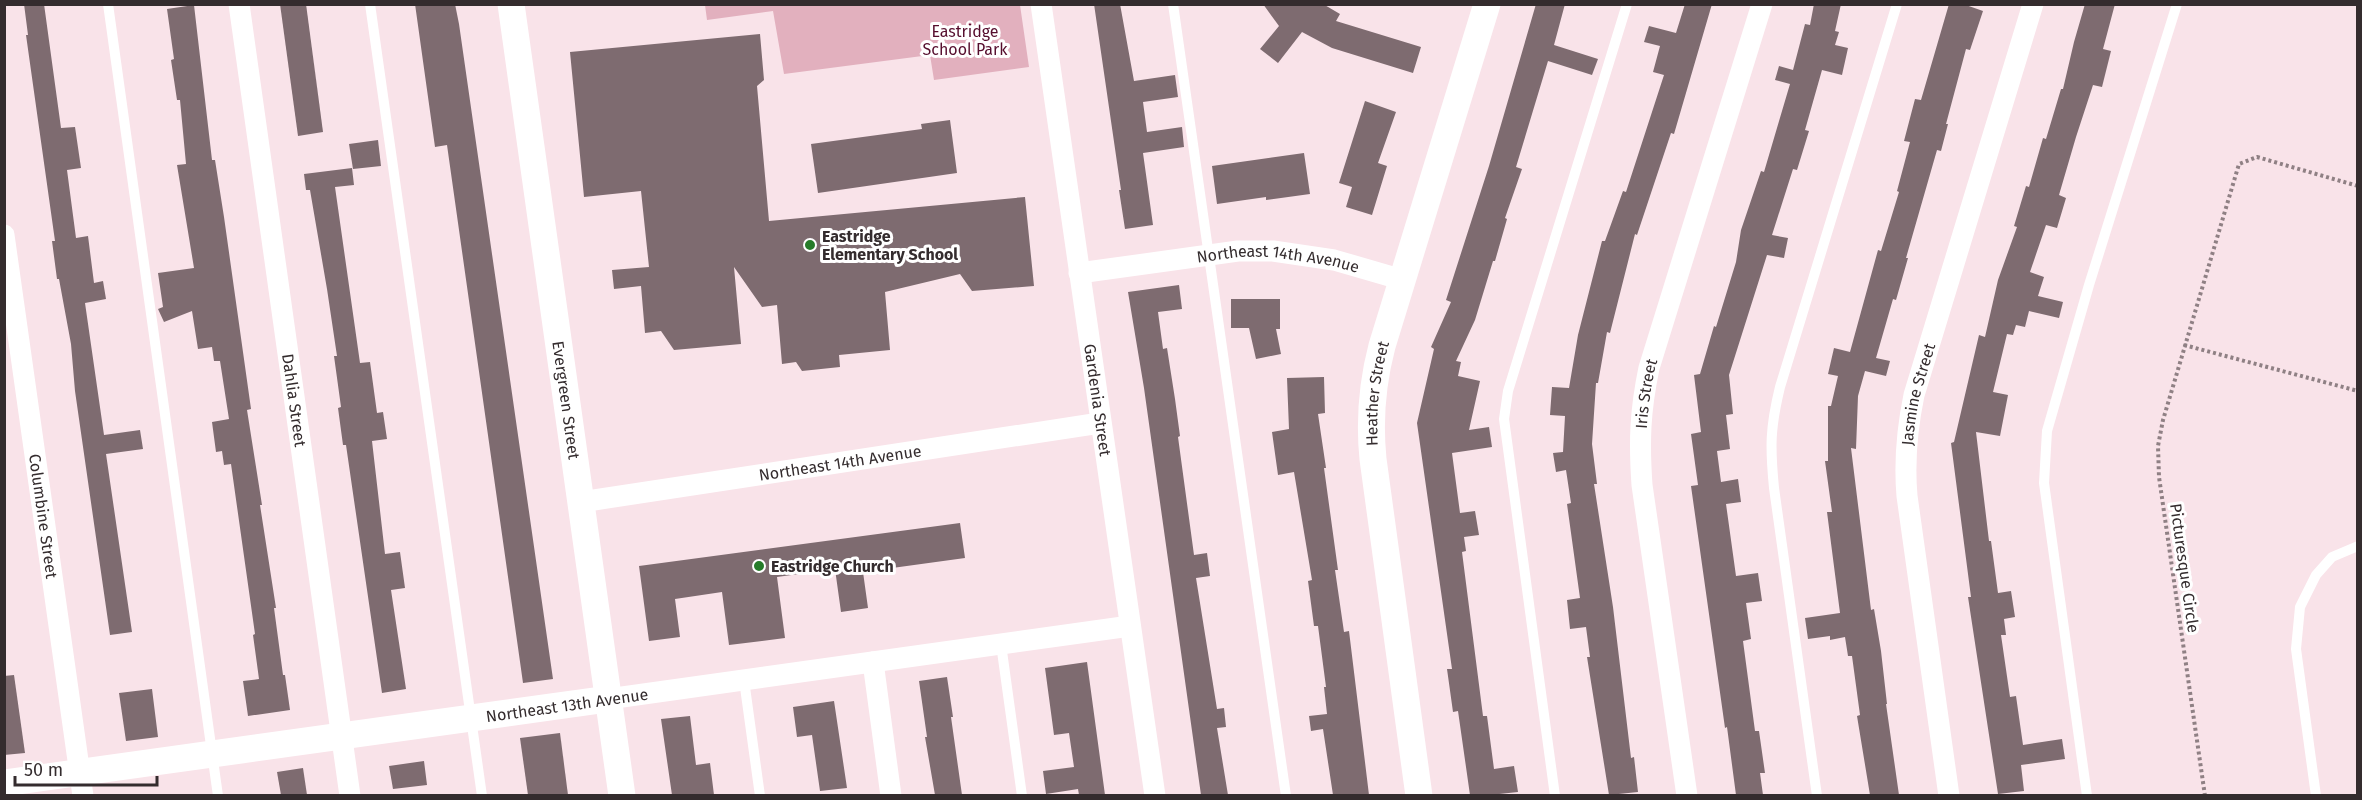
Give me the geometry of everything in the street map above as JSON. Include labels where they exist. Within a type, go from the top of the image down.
[{"type":"street","name":"Dahlia Street","points":[[239,4],[350,795]]},
{"type":"street","name":"Evergreen Street","points":[[511,4],[622,795]]},
{"type":"street","name":"Gardenia Street","points":[[1041,4],[1155,795]]},
{"type":"street","name":"Iris Street","points":[[1687,795],[1642,485],[1641,406],[1649,368],[1762,4]]},
{"type":"street","name":"Jasmine Street","points":[[1949,795],[1907,496],[1906,433],[1914,395],[2033,4]]},
{"type":"street","name":"Heather Street","points":[[1419,795],[1370,428],[1372,395],[1377,368],[1483,5]]},
{"type":"street","name":"Columbine Street","points":[[4,235],[81,784]]},
{"type":"street","name":"Northeast 14th Avenue","points":[[1079,273],[1208,254],[1273,251],[1334,260],[1403,280]]},
{"type":"street","name":"Northeast 14th Avenue","points":[[581,502],[1100,423]]},
{"type":"street","name":"Northeast 13th Avenue","points":[[4,783],[81,784],[212,754],[1130,626]]},
{"type":"street","points":[[873,662],[891,795]]},
{"type":"lane","points":[[108,4],[218,795]]},
{"type":"lane","points":[[370,4],[482,795]]},
{"type":"lane","points":[[1173,4],[1286,795]]},
{"type":"lane","points":[[1555,795],[1504,419],[1508,392],[1627,4]]},
{"type":"lane","points":[[1818,795],[1773,478],[1770,448],[1772,420],[1897,4]]},
{"type":"lane","points":[[2087,795],[2044,483],[2047,431],[2089,285],[2177,4]]},
{"type":"lane","points":[[2316,795],[2295,649],[2300,607],[2316,575],[2332,557],[2358,546]]},
{"type":"lane","points":[[1001,644],[1022,795]]},
{"type":"lane","points":[[744,680],[760,795]]},
{"type":"path","name":"Picturesque Circle","points":[[2205,795],[2159,477],[2158,446],[2163,420],[2239,164],[2257,157],[2358,186]]},
{"type":"path","points":[[2184,345],[2358,391]]},
{"type":"green space","name":"Eastridge School Park","points":[[705,5],[1020,5],[1029,67],[934,80],[930,55],[784,74],[773,11],[707,20]]},
{"type":"building","points":[[24,4],[44,4],[61,128],[75,127],[81,168],[67,170],[76,238],[88,236],[94,283],[103,281],[106,299],[85,303],[104,435],[140,430],[143,449],[106,454],[132,632],[110,635],[75,391],[71,344],[59,279],[57,279],[52,241],[55,241],[26,35],[28,35]]},
{"type":"building","points":[[280,4],[306,4],[323,132],[298,136]]},
{"type":"building","points":[[415,4],[455,4],[553,679],[523,683],[447,145],[435,147]]},
{"type":"building","points":[[1094,4],[1120,4],[1134,81],[1175,75],[1178,97],[1143,102],[1147,132],[1182,127],[1184,147],[1143,153],[1153,225],[1125,229]]},
{"type":"building","points":[[1263,4],[1323,4],[1340,14],[1336,21],[1421,47],[1413,73],[1332,48],[1302,32],[1278,63],[1260,49],[1279,26]]},
{"type":"building","points":[[1536,4],[1565,4],[1554,45],[1598,59],[1592,75],[1548,61],[1516,167],[1522,169],[1505,218],[1507,219],[1495,261],[1493,261],[1475,320],[1456,361],[1461,362],[1458,376],[1480,381],[1469,430],[1489,427],[1492,447],[1452,453],[1460,513],[1475,511],[1479,535],[1464,537],[1466,551],[1462,552],[1483,716],[1487,716],[1494,769],[1514,766],[1518,792],[1470,795],[1458,711],[1453,712],[1447,669],[1452,669],[1417,423],[1434,349],[1431,347],[1451,302],[1446,300],[1489,166]]},
{"type":"building","points":[[1685,4],[1712,4],[1674,134],[1671,133],[1637,235],[1635,234],[1610,333],[1607,332],[1598,383],[1596,383],[1592,444],[1597,484],[1594,484],[1613,607],[1631,758],[1634,757],[1638,792],[1609,795],[1587,657],[1590,657],[1586,627],[1570,629],[1567,600],[1580,598],[1567,504],[1571,503],[1566,470],[1556,472],[1553,453],[1563,452],[1565,416],[1550,415],[1552,387],[1569,388],[1578,335],[1602,241],[1605,241],[1623,191],[1626,192],[1664,75],[1653,72],[1660,46],[1644,42],[1649,26],[1676,33]]},
{"type":"building","points":[[1814,4],[1841,4],[1835,31],[1839,32],[1835,45],[1848,48],[1842,75],[1822,70],[1805,130],[1809,131],[1797,170],[1793,169],[1772,235],[1788,238],[1784,258],[1767,255],[1729,375],[1733,414],[1726,415],[1730,449],[1717,451],[1721,482],[1738,479],[1741,502],[1726,504],[1736,576],[1758,573],[1762,601],[1746,603],[1751,639],[1743,641],[1755,731],[1759,731],[1765,773],[1760,773],[1763,795],[1736,795],[1691,486],[1698,485],[1691,434],[1701,432],[1694,375],[1700,374],[1714,326],[1716,327],[1736,262],[1741,230],[1761,171],[1764,172],[1790,84],[1775,80],[1779,66],[1793,70],[1805,24],[1810,25]]},
{"type":"building","points":[[1949,4],[1963,4],[1983,11],[1970,50],[1966,49],[1941,151],[1937,150],[1896,300],[1893,299],[1876,358],[1890,361],[1886,376],[1865,371],[1858,396],[1856,449],[1851,448],[1871,610],[1874,609],[1881,651],[1899,795],[1870,795],[1857,716],[1860,715],[1852,656],[1848,656],[1845,637],[1830,640],[1830,636],[1808,639],[1805,618],[1840,613],[1827,512],[1832,512],[1825,461],[1828,461],[1828,406],[1831,406],[1838,376],[1828,374],[1834,348],[1850,352],[1878,250],[1881,251],[1899,192],[1897,191],[1910,142],[1904,141],[1915,99],[1921,100]]},
{"type":"building","points":[[2085,4],[2115,4],[2103,49],[2111,51],[2102,87],[2093,85],[2076,137],[2059,195],[2066,198],[2057,228],[2046,225],[2030,272],[2044,277],[2038,296],[2063,302],[2059,318],[2029,311],[2025,327],[2016,325],[2013,335],[2007,334],[1993,392],[2008,395],[2000,436],[1976,432],[1989,541],[1991,541],[1998,593],[2011,591],[2015,617],[2004,619],[2006,635],[2001,635],[2010,697],[2016,696],[2023,745],[2062,739],[2065,759],[2021,765],[2024,791],[1998,794],[1968,597],[1971,597],[1951,443],[1954,442],[1979,335],[1985,337],[1998,280],[2017,227],[2014,226],[2026,186],[2029,187],[2043,138],[2046,139],[2061,89],[2063,89]]},
{"type":"building","points":[[194,5],[212,160],[215,160],[224,217],[251,409],[247,410],[276,608],[274,608],[283,675],[285,675],[290,710],[248,716],[243,681],[259,679],[253,635],[255,634],[231,464],[224,465],[222,451],[216,452],[212,422],[229,419],[220,361],[214,361],[212,347],[198,349],[192,311],[164,322],[158,309],[163,307],[158,273],[194,268],[177,165],[186,164],[180,100],[177,100],[171,60],[174,59],[167,9]]},
{"type":"building","points":[[760,34],[764,80],[757,86],[769,221],[1025,197],[1034,286],[972,291],[960,274],[885,292],[890,350],[839,355],[840,367],[802,371],[796,362],[782,364],[777,305],[762,307],[734,267],[741,344],[674,350],[661,331],[645,333],[641,286],[614,289],[612,270],[649,267],[641,191],[584,197],[570,52]]},
{"type":"building","points":[[1365,101],[1396,112],[1378,163],[1387,166],[1372,215],[1346,207],[1352,187],[1339,183]]},
{"type":"building","points":[[950,120],[957,173],[818,193],[811,144],[922,129],[921,124]]},
{"type":"building","points":[[378,140],[381,166],[353,169],[349,144]]},
{"type":"building","points":[[1304,153],[1310,194],[1217,204],[1212,166]]},
{"type":"building","points":[[352,168],[354,185],[335,187],[360,363],[370,362],[377,413],[383,412],[387,439],[372,441],[385,554],[400,552],[405,588],[391,590],[406,689],[382,693],[346,445],[343,445],[338,408],[341,407],[334,356],[337,356],[327,289],[310,190],[306,190],[304,174]]},
{"type":"building","points":[[1179,285],[1182,309],[1158,312],[1163,349],[1167,348],[1175,399],[1194,555],[1207,553],[1210,576],[1196,578],[1217,709],[1224,708],[1226,727],[1217,728],[1228,795],[1201,795],[1144,388],[1128,292]]},
{"type":"building","points":[[1231,299],[1280,299],[1280,329],[1276,329],[1281,354],[1256,359],[1249,328],[1231,328]]},
{"type":"building","points":[[1324,377],[1325,413],[1318,414],[1338,570],[1335,570],[1344,632],[1349,631],[1369,795],[1333,795],[1323,729],[1311,731],[1309,716],[1327,714],[1324,687],[1326,687],[1318,626],[1314,626],[1308,581],[1312,580],[1294,472],[1278,475],[1272,432],[1289,429],[1287,378]]},
{"type":"building","points":[[960,523],[965,558],[863,572],[868,608],[841,612],[835,569],[777,577],[785,638],[729,645],[722,592],[675,599],[680,637],[649,641],[639,566]]},
{"type":"building","points":[[1087,662],[1105,795],[1079,795],[1078,789],[1046,794],[1043,771],[1074,767],[1069,733],[1054,735],[1045,668]]},
{"type":"building","points":[[14,675],[25,753],[4,755],[4,676]]},
{"type":"building","points":[[947,677],[962,795],[935,795],[925,737],[927,737],[919,681]]},
{"type":"building","points":[[152,689],[158,737],[126,741],[119,693]]},
{"type":"building","points":[[834,701],[847,788],[820,791],[812,735],[797,737],[793,707]]},
{"type":"building","points":[[690,716],[696,765],[710,763],[714,795],[672,795],[661,719]]},
{"type":"building","points":[[560,733],[568,795],[528,795],[520,738]]},
{"type":"building","points":[[424,761],[427,785],[393,789],[389,766]]},
{"type":"building","points":[[303,768],[307,795],[281,795],[277,772]]},
{"type":"place","name":"Eastridge Elementary School","points":[[810,245]]},
{"type":"place","name":"Eastridge Church","points":[[759,566]]}]
